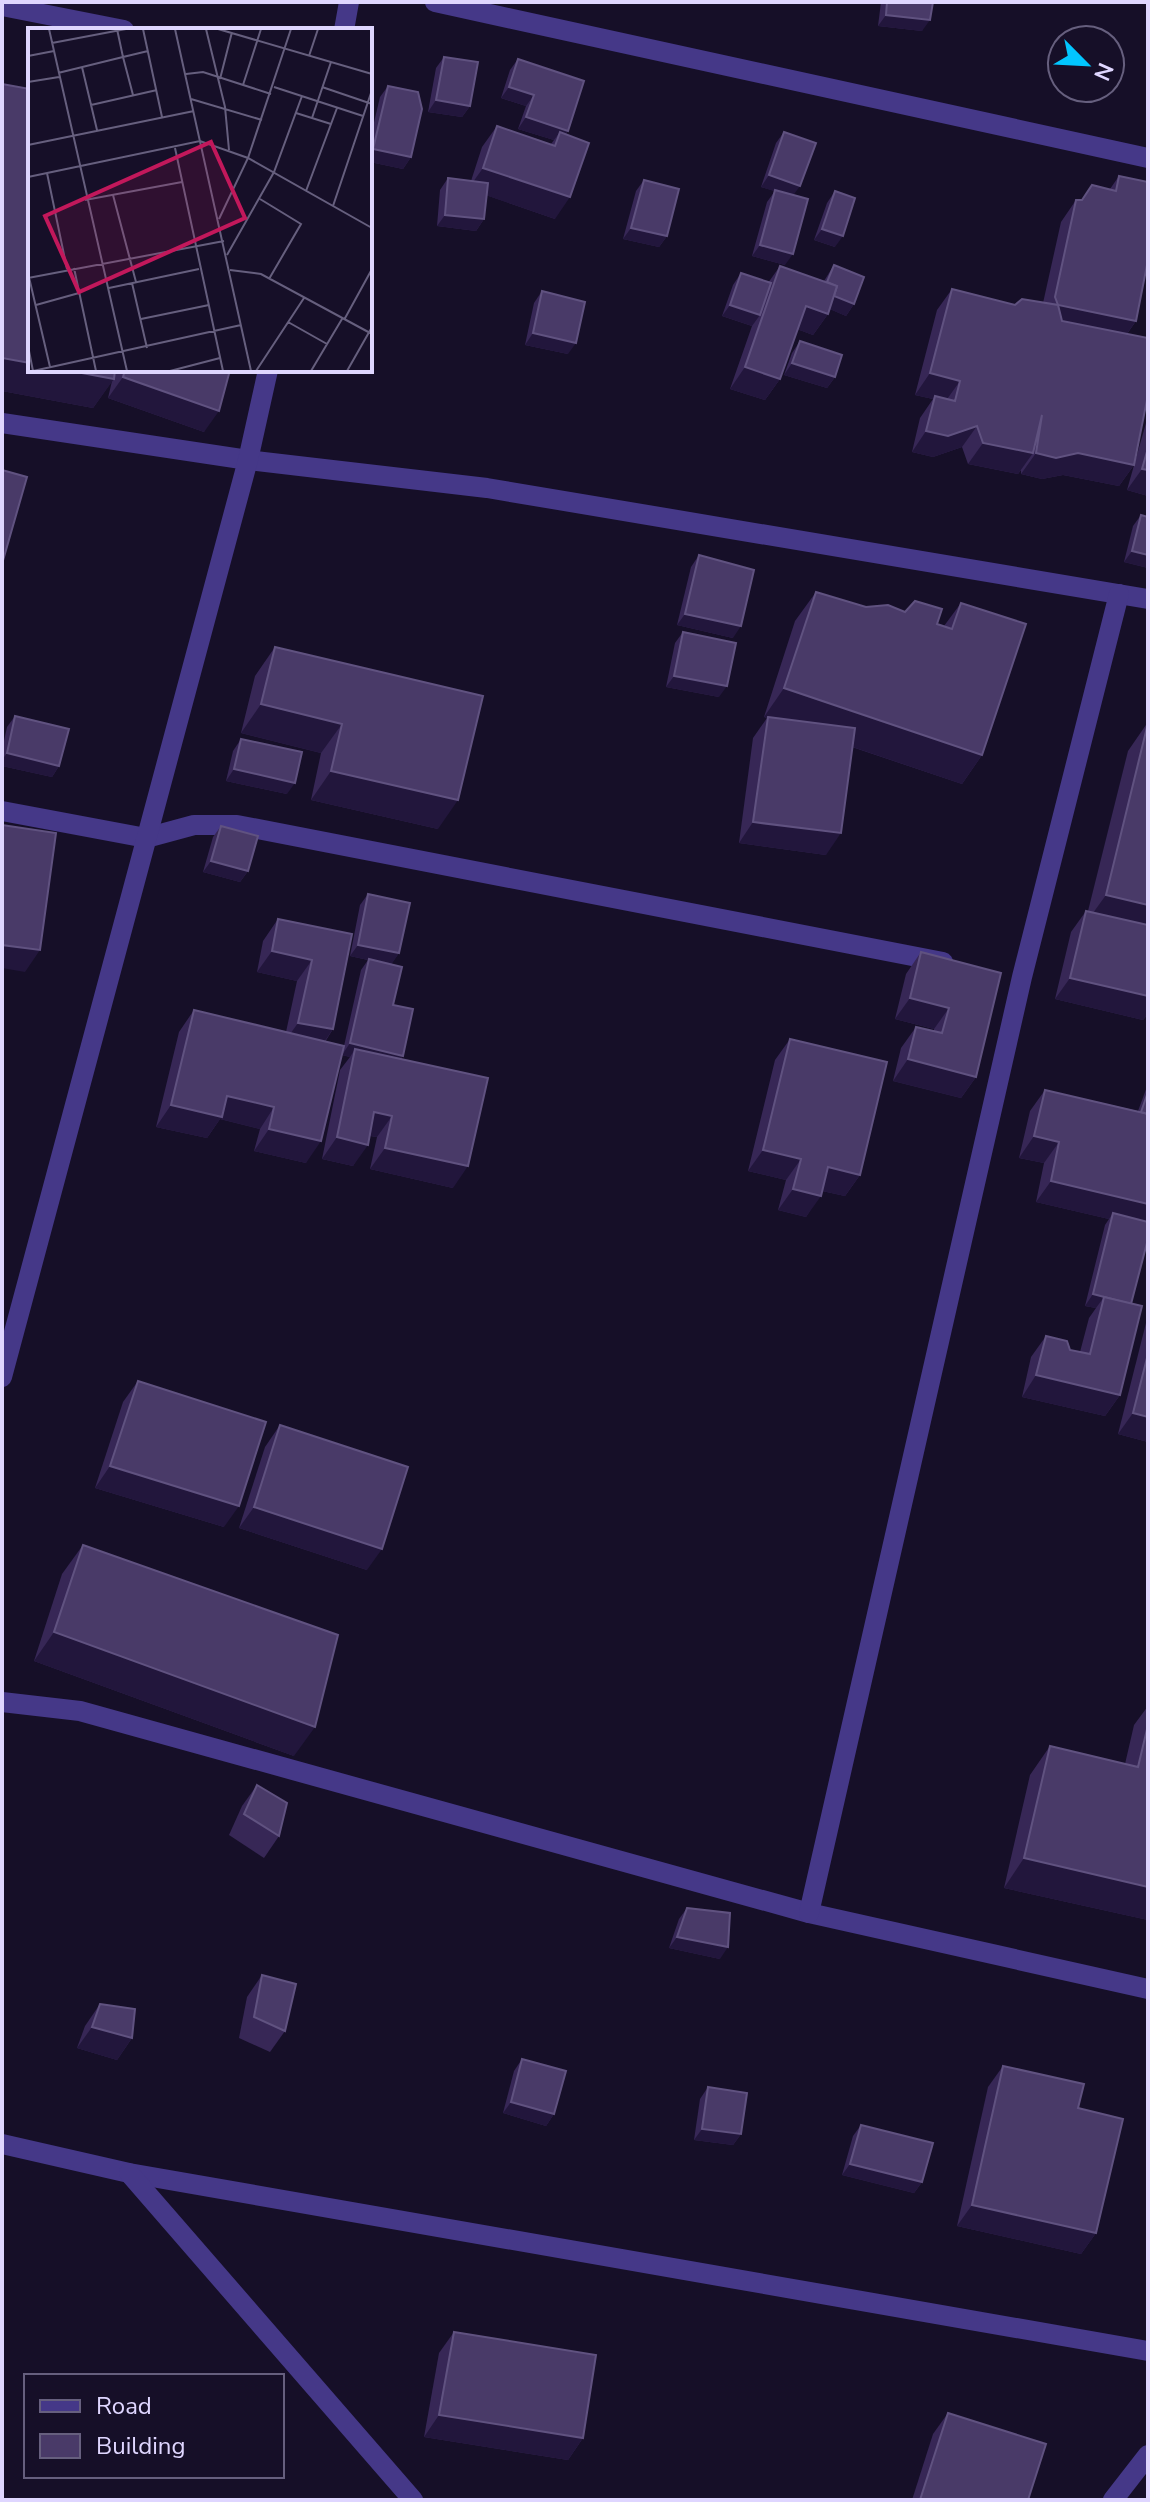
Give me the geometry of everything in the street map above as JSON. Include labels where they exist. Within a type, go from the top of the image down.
[{"type":"street","points":[[344,28],[349,2]]},
{"type":"street","points":[[435,2],[1148,158]]},
{"type":"street","points":[[2,6],[114,28]]},
{"type":"street","points":[[2,1377],[248,460],[268,372]]},
{"type":"street","points":[[2,423],[248,460],[487,488],[1148,599]]},
{"type":"street","points":[[809,1913],[1014,975],[1119,594]]},
{"type":"street","points":[[2,811],[146,838],[194,825],[237,825],[959,965]]},
{"type":"street","points":[[2,1702],[80,1711],[809,1913],[1148,1989]]},
{"type":"street","points":[[2,2144],[129,2173],[1148,2351]]},
{"type":"street","points":[[129,2173],[413,2500]]},
{"type":"street","points":[[1113,2500],[1148,2455]]},
{"type":"building","points":[[887,2],[933,2],[930,20],[886,15]]},
{"type":"building","points":[[444,57],[478,62],[470,106],[436,100]]},
{"type":"building","points":[[518,59],[584,81],[568,131],[526,117],[534,95],[509,87]]},
{"type":"building","points":[[2,84],[28,89],[28,363],[2,358]]},
{"type":"building","points":[[388,86],[418,92],[422,109],[411,157],[373,149]]},
{"type":"building","points":[[497,126],[555,146],[560,132],[589,143],[570,197],[483,168]]},
{"type":"building","points":[[784,132],[816,143],[800,186],[769,175]]},
{"type":"building","points":[[1119,176],[1148,182],[1148,260],[1136,321],[1058,305],[1055,297],[1076,200],[1082,200],[1092,185],[1116,191]]},
{"type":"building","points":[[448,178],[488,183],[484,219],[445,215]]},
{"type":"building","points":[[644,180],[679,189],[667,236],[631,228]]},
{"type":"building","points":[[775,190],[808,199],[793,254],[760,245]]},
{"type":"building","points":[[835,191],[855,198],[843,236],[822,229]]},
{"type":"building","points":[[834,265],[864,277],[854,304],[834,296],[837,286],[827,282]]},
{"type":"building","points":[[780,266],[837,286],[828,314],[806,306],[780,379],[745,367]]},
{"type":"building","points":[[741,273],[771,283],[760,315],[730,305]]},
{"type":"building","points":[[952,289],[1015,305],[1022,299],[1058,305],[1062,321],[1148,338],[1148,395],[1134,465],[1078,453],[1056,458],[1036,453],[1042,415],[1033,453],[983,443],[977,426],[948,436],[926,431],[935,396],[955,401],[960,381],[930,373]]},
{"type":"building","points":[[542,291],[585,302],[576,343],[533,333]]},
{"type":"building","points":[[800,341],[842,355],[835,377],[792,363]]},
{"type":"building","points":[[77,372],[115,372],[114,379]]},
{"type":"building","points":[[124,372],[229,372],[219,411],[123,377]]},
{"type":"building","points":[[1148,448],[1148,470],[1142,469]]},
{"type":"building","points":[[2,470],[27,477],[2,564]]},
{"type":"building","points":[[1141,515],[1148,517],[1148,555],[1132,551]]},
{"type":"building","points":[[699,555],[754,570],[741,626],[685,614]]},
{"type":"building","points":[[816,592],[866,607],[888,605],[905,612],[915,601],[942,609],[937,624],[952,629],[961,603],[1026,624],[982,755],[784,688]]},
{"type":"building","points":[[683,632],[736,643],[727,686],[674,676]]},
{"type":"building","points":[[275,647],[483,696],[458,800],[331,771],[342,724],[261,704]]},
{"type":"building","points":[[15,716],[69,729],[59,766],[7,753]]},
{"type":"building","points":[[768,717],[855,728],[841,833],[753,822]]},
{"type":"building","points":[[1148,723],[1148,905],[1106,895]]},
{"type":"building","points":[[241,739],[302,752],[295,783],[234,769]]},
{"type":"building","points":[[2,825],[56,833],[40,950],[2,945]]},
{"type":"building","points":[[221,826],[258,836],[248,871],[211,861]]},
{"type":"building","points":[[368,894],[410,903],[399,953],[358,945]]},
{"type":"building","points":[[1086,911],[1148,925],[1148,996],[1070,978]]},
{"type":"building","points":[[278,919],[352,934],[333,1029],[298,1023],[312,960],[272,951]]},
{"type":"building","points":[[921,952],[1001,973],[976,1077],[908,1059],[916,1027],[942,1033],[949,1008],[910,998]]},
{"type":"building","points":[[369,959],[402,967],[393,1005],[413,1009],[403,1056],[350,1043]]},
{"type":"building","points":[[194,1010],[344,1046],[321,1141],[269,1129],[274,1107],[227,1096],[222,1117],[171,1105]]},
{"type":"building","points":[[790,1039],[887,1062],[860,1175],[828,1167],[821,1196],[793,1189],[801,1159],[763,1150]]},
{"type":"building","points":[[355,1049],[488,1078],[468,1166],[385,1148],[392,1116],[374,1112],[368,1145],[337,1137]]},
{"type":"building","points":[[1045,1090],[1148,1114],[1148,1204],[1051,1181],[1059,1142],[1034,1136]]},
{"type":"building","points":[[1148,1092],[1148,1114],[1141,1112]]},
{"type":"building","points":[[1113,1213],[1148,1222],[1148,1239],[1131,1304],[1093,1294]]},
{"type":"building","points":[[1104,1297],[1142,1306],[1120,1395],[1036,1375],[1046,1336],[1067,1341],[1070,1350],[1090,1354]]},
{"type":"building","points":[[1148,1354],[1148,1417],[1133,1413]]},
{"type":"building","points":[[138,1381],[266,1422],[239,1506],[110,1466]]},
{"type":"building","points":[[280,1425],[408,1467],[382,1549],[254,1507]]},
{"type":"building","points":[[83,1545],[338,1635],[315,1727],[54,1632]]},
{"type":"building","points":[[1148,1725],[1148,1887],[1024,1858],[1050,1746],[1138,1767]]},
{"type":"building","points":[[257,1785],[287,1803],[279,1836],[244,1814]]},
{"type":"building","points":[[687,1908],[730,1913],[728,1947],[677,1937]]},
{"type":"building","points":[[262,1975],[296,1984],[285,2031],[254,2017]]},
{"type":"building","points":[[100,2004],[135,2009],[132,2038],[92,2027]]},
{"type":"building","points":[[522,2059],[566,2071],[554,2114],[511,2102]]},
{"type":"building","points":[[1003,2066],[1084,2084],[1078,2108],[1123,2119],[1096,2233],[972,2205]]},
{"type":"building","points":[[708,2087],[747,2093],[741,2134],[702,2129]]},
{"type":"building","points":[[861,2125],[933,2143],[922,2182],[850,2164]]},
{"type":"building","points":[[454,2332],[596,2355],[583,2438],[439,2415]]},
{"type":"building","points":[[948,2413],[1046,2444],[1028,2500],[920,2500]]}]
